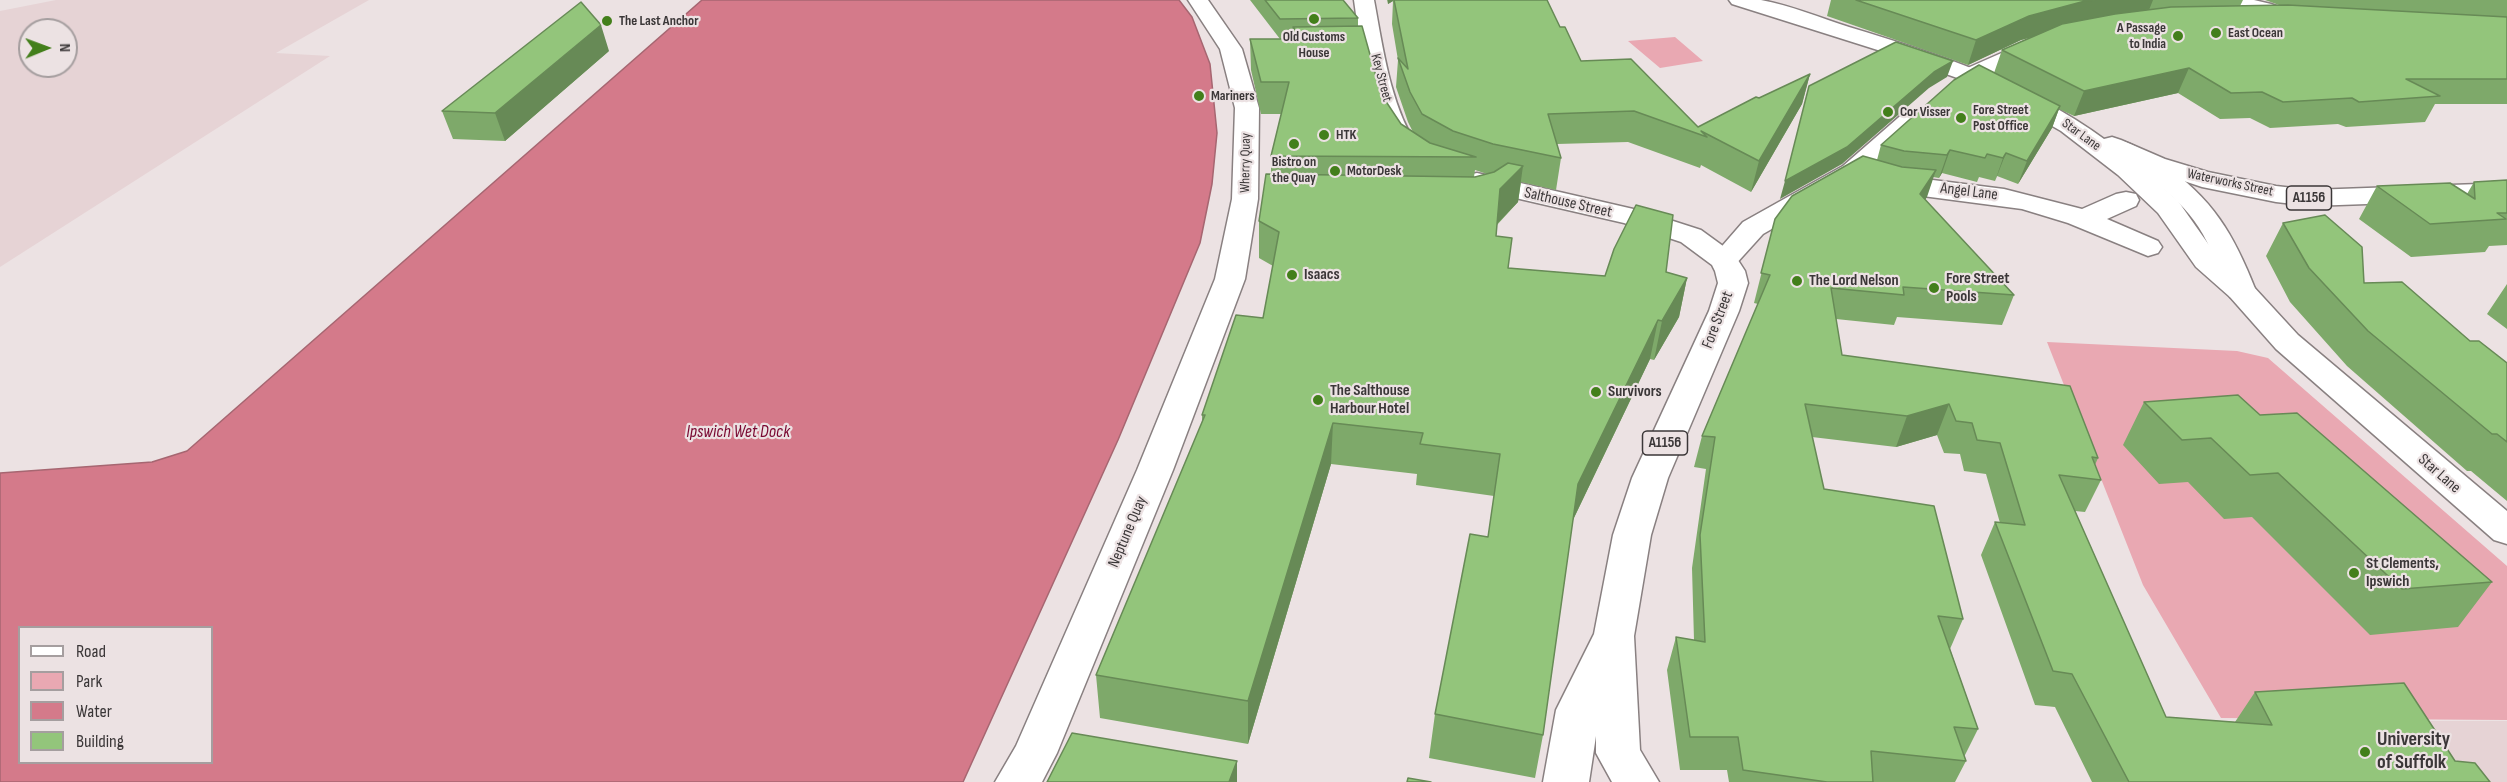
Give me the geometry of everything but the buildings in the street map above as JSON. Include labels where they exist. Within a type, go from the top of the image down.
[{"type":"main road","name":"Wherry Quay","points":[[1198,0],[1242,49],[1247,108],[1245,199],[1230,279]]},
{"type":"main road","name":"Key Street","points":[[1364,0],[1364,41],[1394,128],[1400,141],[1416,156]]},
{"type":"main road","name":"Star Lane","points":[[1739,0],[1892,47],[1971,75],[2018,97],[2070,126],[2127,170],[2168,207],[2206,261],[2241,291],[2287,342],[2507,531]]},
{"type":"main road","points":[[2227,6],[2264,8],[2305,22],[2227,6]]},
{"type":"main road","points":[[1364,41],[1386,14]]},
{"type":"main road","points":[[1724,260],[1752,228],[1852,172],[1938,96],[1971,75],[2038,44],[2060,38]]},
{"type":"main road","name":"Waterworks Street","points":[[2070,126],[2119,148],[2202,179],[2267,192],[2312,198],[2507,191]]},
{"type":"main road","name":"Star Lane","points":[[2119,148],[2162,175],[2199,208],[2219,238],[2241,291]]},
{"type":"main road","name":"Angel Lane","points":[[1852,172],[1894,184],[2008,197],[2086,218],[2148,247]]},
{"type":"main road","name":"Salthouse Street","points":[[1451,173],[1497,187],[1679,231],[1710,248],[1724,260]]},
{"type":"main road","points":[[2086,218],[2126,200]]},
{"type":"main road","name":"Fore Street","points":[[1566,782],[1578,710],[1614,634],[1632,535],[1650,478],[1727,302],[1733,283],[1724,260]]},
{"type":"main road","name":"Neptune Quay","points":[[1018,782],[1035,753],[1146,492],[1230,279]]},
{"type":"main road","points":[[1614,634],[1618,753],[1636,782]]},
{"type":"shaded area","points":[[56,0],[369,0],[276,53],[330,56],[0,267],[0,11]]},
{"type":"shaded area","name":"University of Suffolk","points":[[2206,721],[2507,721],[2507,782],[2239,782]]},
{"type":"green space","points":[[1675,37],[1703,61],[1660,68],[1628,41]]},
{"type":"green space","points":[[2047,342],[2237,351],[2268,358],[2507,566],[2507,720],[2221,718],[2143,585]]},
{"type":"water","name":"Ipswich Wet Dock","points":[[702,0],[1179,0],[1192,17],[1210,64],[1217,133],[1212,184],[1200,243],[1118,440],[963,782],[0,782],[0,473],[152,462],[187,451]]},
{"type":"place","name":"Old Customs House","points":[[1314,19]]},
{"type":"place","name":"The Last Anchor","points":[[607,21]]},
{"type":"place","name":"East Ocean","points":[[2216,33]]},
{"type":"place","name":"A Passage to India","points":[[2178,36]]},
{"type":"place","name":"Mariners","points":[[1199,96]]},
{"type":"place","name":"Cor Visser","points":[[1888,112]]},
{"type":"place","name":"Fore Street Post Office","points":[[1961,118]]},
{"type":"place","name":"HTK","points":[[1324,135]]},
{"type":"place","name":"Bistro on the Quay","points":[[1294,144]]},
{"type":"place","name":"MotorDesk","points":[[1335,171]]},
{"type":"place","name":"Isaacs","points":[[1292,275]]},
{"type":"place","name":"The Lord Nelson","points":[[1797,281]]},
{"type":"place","name":"Fore Street Pools","points":[[1934,288]]},
{"type":"place","name":"Survivors","points":[[1596,392]]},
{"type":"place","name":"The Salthouse Harbour Hotel","points":[[1318,400]]},
{"type":"place","name":"St Clements, Ipswich","points":[[2354,573]]},
{"type":"place","name":"University of Suffolk","points":[[2365,752]]}]
